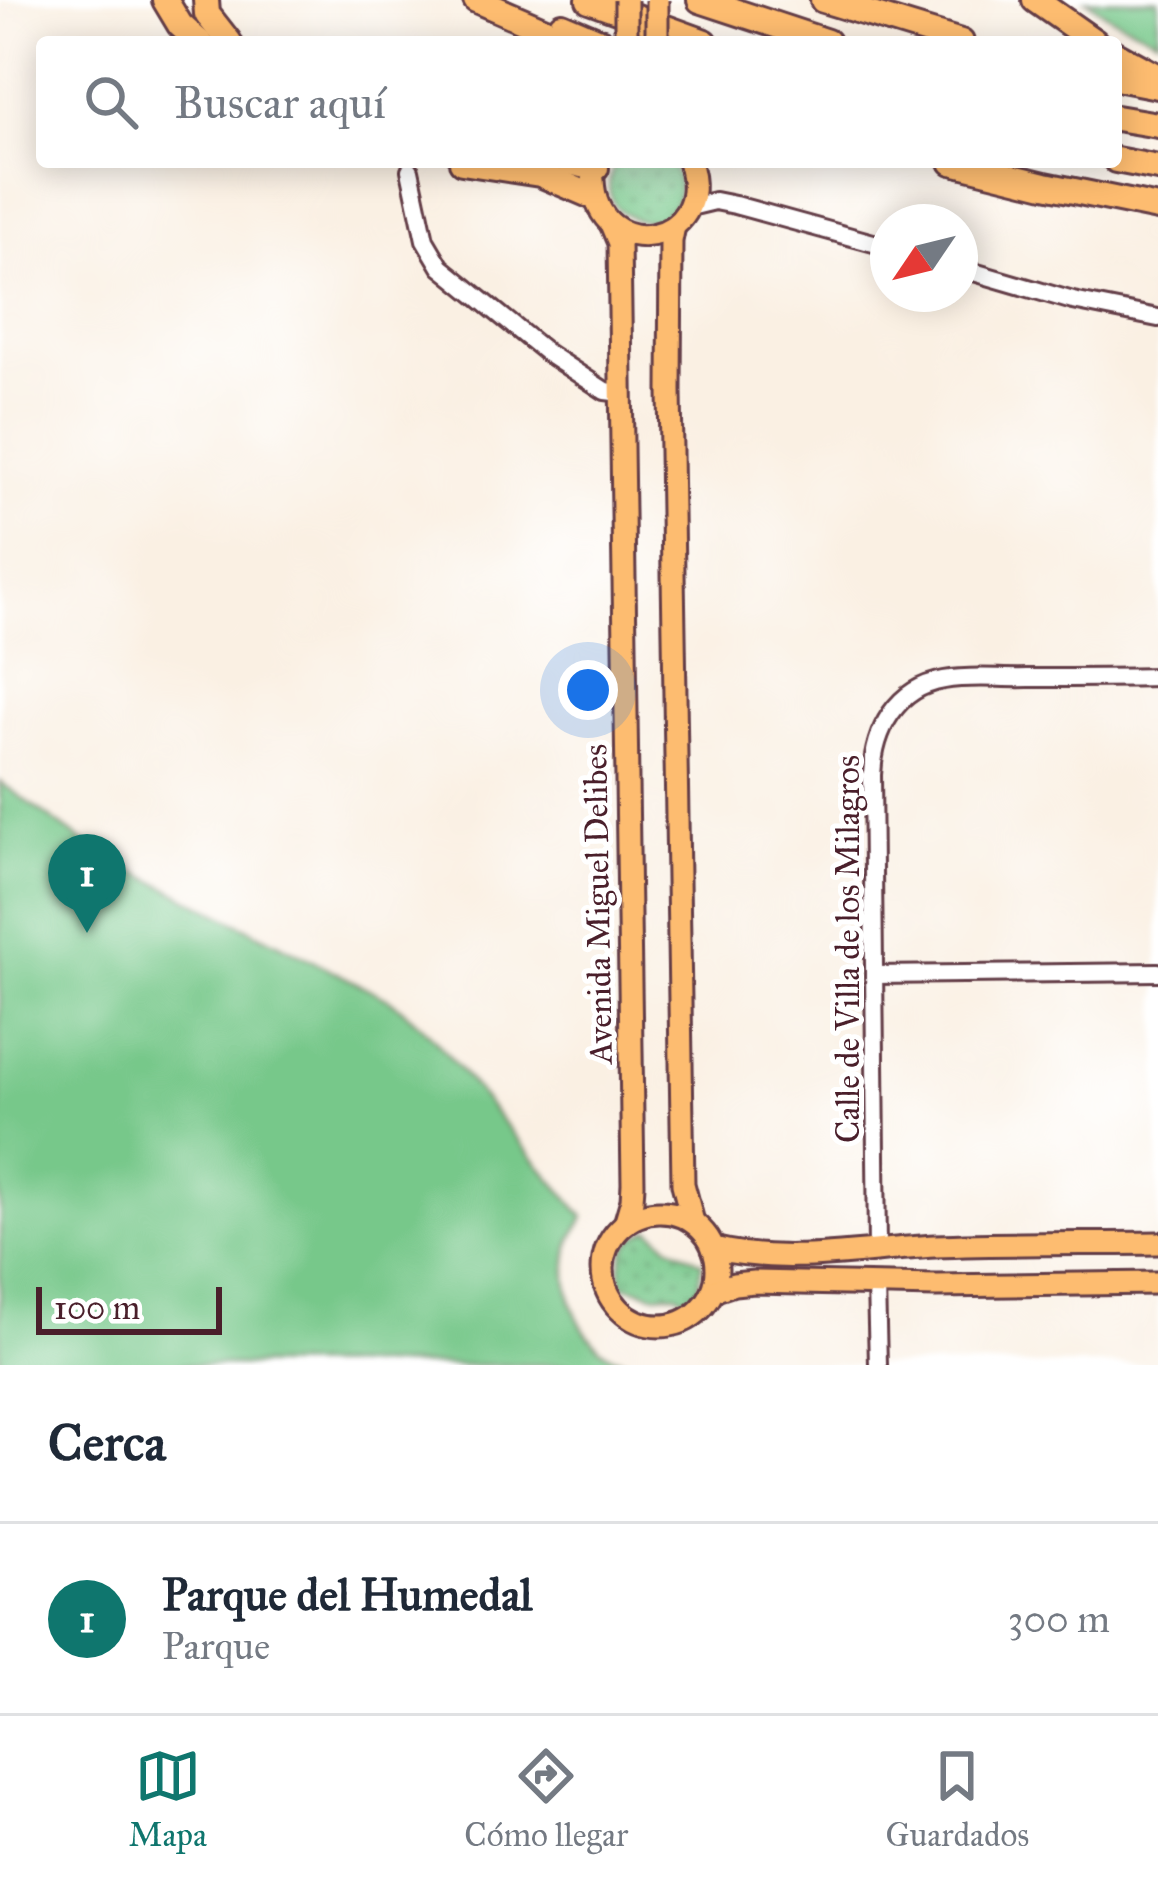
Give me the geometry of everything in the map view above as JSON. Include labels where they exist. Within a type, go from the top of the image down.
[{"type":"highway","points":[[164,0],[192,36]]},
{"type":"highway","points":[[206,0],[207,14],[224,36]]},
{"type":"highway","points":[[476,0],[559,36]]},
{"type":"highway","points":[[505,0],[588,36]]},
{"type":"highway","points":[[589,0],[688,36]]},
{"type":"highway","points":[[700,0],[809,36]]},
{"type":"highway","points":[[823,0],[941,36]]},
{"type":"highway","points":[[1035,0],[1086,36]]},
{"type":"highway","points":[[1122,57],[1158,76]]},
{"type":"highway","points":[[1122,79],[1158,86]]},
{"type":"highway","points":[[1122,119],[1158,125]]},
{"type":"highway","points":[[1122,161],[1158,168]]},
{"type":"highway","points":[[501,168],[540,174],[594,197]]},
{"type":"highway","points":[[978,168],[1150,208]]},
{"type":"main road","points":[[626,0],[626,36]]},
{"type":"main road","points":[[657,0],[657,36]]},
{"type":"main road","points":[[597,168],[594,197],[600,212],[622,232],[649,236],[674,226],[690,207],[694,192],[691,168]]},
{"type":"main road","name":"Avenida Miguel Delibes","points":[[611,224],[619,243],[623,392],[633,1184],[625,1224]]},
{"type":"main road","points":[[674,226],[670,390],[683,1161],[686,1203],[693,1222],[713,1248],[717,1270],[713,1291],[688,1319],[652,1326],[634,1320],[608,1292],[605,1256],[612,1238],[625,1224],[651,1213],[666,1212],[693,1222]]},
{"type":"main road","points":[[713,1248],[751,1256],[937,1246],[1158,1243]]},
{"type":"main road","points":[[713,1291],[754,1282],[1158,1283]]},
{"type":"street","points":[[410,170],[425,241],[441,268],[547,353],[604,391],[623,392]]},
{"type":"street","points":[[690,207],[715,202],[735,205],[870,242]]},
{"type":"street","points":[[978,273],[1073,301],[1158,318]]},
{"type":"street","name":"Calle de Villa de los Milagros","points":[[877,1250],[874,750],[880,728],[893,709],[942,680],[1158,677]]},
{"type":"street","points":[[874,975],[1158,972]]},
{"type":"street","points":[[877,1285],[878,1365]]},
{"type":"green space","points":[[1086,0],[1158,0],[1158,39],[1111,17]]},
{"type":"green space","points":[[615,168],[673,168],[679,188],[668,212],[642,220],[617,208],[610,195]]},
{"type":"green space","points":[[0,782],[100,854],[389,999],[404,1011],[441,1047],[584,1217],[571,1242],[567,1274],[573,1307],[589,1337],[623,1360],[689,1365],[0,1365]]},
{"type":"green space","points":[[650,1229],[702,1262],[698,1288],[689,1300],[676,1293],[654,1294],[623,1285],[624,1251]]},
{"type":"place","name":"Parque del Humedal","points":[[87,933]]}]
